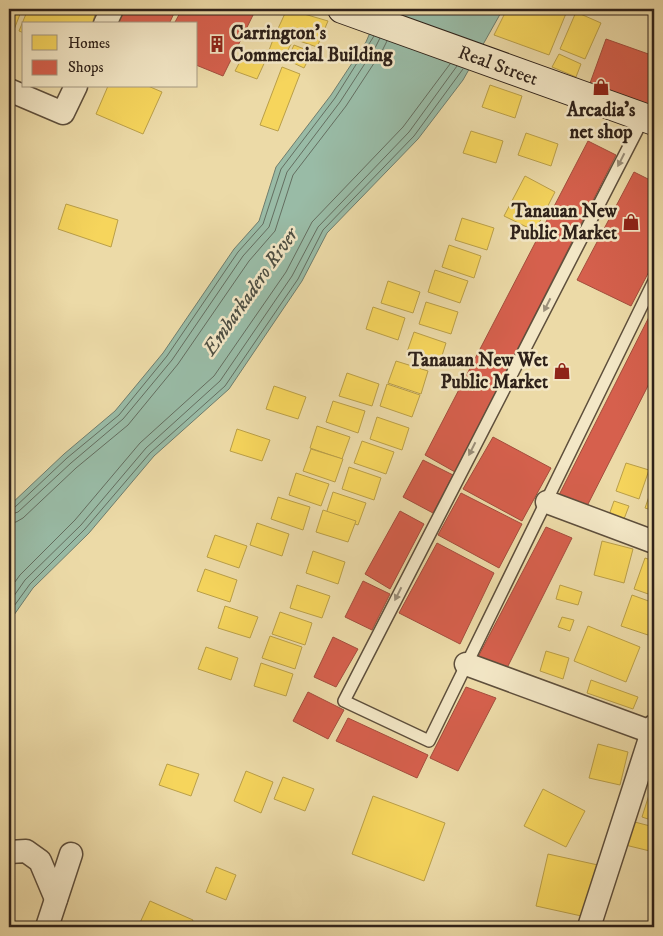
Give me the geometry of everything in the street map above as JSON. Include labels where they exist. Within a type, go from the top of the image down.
[{"type":"main road","name":"Real Street","points":[[342,9],[649,119]]},
{"type":"street","points":[[106,22],[112,9]]},
{"type":"street","points":[[9,90],[63,114],[75,88]]},
{"type":"street","points":[[547,502],[654,542]]},
{"type":"street","points":[[466,664],[654,730],[595,925]]},
{"type":"street","points":[[9,852],[26,851],[40,860],[56,899]]},
{"type":"street","points":[[47,927],[71,854]]},
{"type":"lane","points":[[649,119],[344,701],[429,741],[654,281]]},
{"type":"water","name":"Embarkadero River","points":[[380,9],[503,9],[463,80],[418,139],[327,233],[302,281],[229,389],[154,456],[89,533],[33,588],[9,622],[9,506],[64,454],[115,411],[163,353],[234,249],[259,221],[276,167],[331,95],[366,42]]},
{"type":"building: Homes","points":[[9,9],[22,9],[10,40],[9,40]]},
{"type":"building: Homes","points":[[28,9],[78,9],[95,15],[93,22],[23,22]]},
{"type":"building: Homes","points":[[287,9],[328,21],[317,47],[276,33]]},
{"type":"building: Homes","points":[[507,9],[560,9],[567,11],[549,55],[494,35]]},
{"type":"building: Homes","points":[[576,12],[601,23],[585,59],[560,49]]},
{"type":"building: Homes","points":[[274,37],[291,44],[283,60],[268,53]]},
{"type":"building: Homes","points":[[294,45],[312,52],[304,68],[287,60]]},
{"type":"building: Homes","points":[[245,52],[267,57],[257,79],[235,71]]},
{"type":"building: Homes","points":[[559,54],[581,64],[576,77],[552,67]]},
{"type":"building: Homes","points":[[282,67],[300,74],[278,131],[260,125]]},
{"type":"building: Homes","points":[[490,85],[522,96],[515,118],[482,107]]},
{"type":"building: Homes","points":[[107,88],[153,88],[162,92],[143,134],[96,114]]},
{"type":"building: Homes","points":[[471,131],[503,141],[496,163],[463,153]]},
{"type":"building: Homes","points":[[526,133],[558,144],[551,166],[518,155]]},
{"type":"building: Homes","points":[[525,176],[555,192],[535,231],[504,216]]},
{"type":"building: Homes","points":[[66,204],[118,220],[111,247],[58,229]]},
{"type":"building: Homes","points":[[462,218],[494,228],[487,250],[455,240]]},
{"type":"building: Homes","points":[[449,245],[481,256],[474,278],[442,267]]},
{"type":"building: Homes","points":[[435,270],[468,281],[460,303],[428,292]]},
{"type":"building: Homes","points":[[388,281],[420,292],[413,313],[381,303]]},
{"type":"building: Homes","points":[[426,302],[458,312],[451,334],[419,324]]},
{"type":"building: Homes","points":[[373,307],[405,318],[398,340],[366,329]]},
{"type":"building: Homes","points":[[414,332],[446,343],[439,365],[406,355]]},
{"type":"building: Homes","points":[[396,361],[428,371],[421,394],[388,383]]},
{"type":"building: Homes","points":[[347,373],[379,384],[372,406],[339,396]]},
{"type":"building: Homes","points":[[387,384],[420,395],[412,417],[380,406]]},
{"type":"building: Homes","points":[[274,386],[306,397],[298,419],[266,409]]},
{"type":"building: Homes","points":[[333,401],[365,411],[358,433],[326,422]]},
{"type":"building: Homes","points":[[377,417],[409,428],[402,450],[370,439]]},
{"type":"building: Homes","points":[[317,426],[350,437],[342,459],[310,448]]},
{"type":"building: Homes","points":[[237,429],[270,440],[262,461],[230,451]]},
{"type":"building: Homes","points":[[362,441],[394,452],[386,474],[354,463]]},
{"type":"building: Homes","points":[[311,449],[343,459],[335,482],[303,471]]},
{"type":"building: Homes","points":[[626,463],[649,470],[639,499],[616,491]]},
{"type":"building: Homes","points":[[349,467],[381,478],[374,500],[342,489]]},
{"type":"building: Homes","points":[[296,473],[329,484],[321,506],[289,495]]},
{"type":"building: Homes","points":[[654,482],[654,511],[645,508]]},
{"type":"building: Homes","points":[[333,492],[366,503],[358,525],[326,514]]},
{"type":"building: Homes","points":[[278,497],[310,507],[303,530],[271,519]]},
{"type":"building: Homes","points":[[614,501],[629,506],[624,519],[609,515]]},
{"type":"building: Homes","points":[[323,510],[356,521],[348,542],[316,532]]},
{"type":"building: Homes","points":[[257,523],[289,534],[282,556],[250,545]]},
{"type":"building: Homes","points":[[215,535],[247,546],[239,568],[207,557]]},
{"type":"building: Homes","points":[[602,541],[633,549],[624,583],[594,575]]},
{"type":"building: Homes","points":[[313,551],[345,562],[338,584],[306,573]]},
{"type":"building: Homes","points":[[645,558],[654,561],[654,596],[634,589]]},
{"type":"building: Homes","points":[[205,569],[237,580],[230,602],[197,591]]},
{"type":"building: Homes","points":[[297,585],[330,596],[322,618],[290,608]]},
{"type":"building: Homes","points":[[560,585],[582,592],[578,605],[556,599]]},
{"type":"building: Homes","points":[[632,595],[654,603],[654,637],[621,626]]},
{"type":"building: Homes","points":[[225,606],[258,617],[250,638],[218,628]]},
{"type":"building: Homes","points":[[280,612],[312,623],[305,645],[272,634]]},
{"type":"building: Homes","points":[[562,617],[574,620],[570,631],[558,627]]},
{"type":"building: Homes","points":[[588,626],[640,647],[626,682],[574,661]]},
{"type":"building: Homes","points":[[270,636],[302,647],[295,669],[262,658]]},
{"type":"building: Homes","points":[[206,647],[238,658],[231,680],[198,669]]},
{"type":"building: Homes","points":[[546,651],[569,658],[563,679],[540,671]]},
{"type":"building: Homes","points":[[261,663],[293,674],[286,696],[254,686]]},
{"type":"building: Homes","points":[[591,680],[638,697],[633,709],[587,693]]},
{"type":"building: Homes","points":[[598,744],[628,752],[620,785],[589,778]]},
{"type":"building: Homes","points":[[167,764],[199,774],[191,796],[159,785]]},
{"type":"building: Homes","points":[[246,771],[273,782],[261,813],[234,801]]},
{"type":"building: Homes","points":[[283,777],[314,789],[305,811],[274,799]]},
{"type":"building: Homes","points":[[654,779],[654,821],[642,817]]},
{"type":"building: Homes","points":[[543,789],[585,811],[566,847],[524,826]]},
{"type":"building: Homes","points":[[373,796],[445,823],[424,881],[352,854]]},
{"type":"building: Homes","points":[[627,820],[654,827],[654,852],[621,844]]},
{"type":"building: Homes","points":[[548,854],[598,865],[586,917],[536,906]]},
{"type":"building: Homes","points":[[216,867],[236,875],[226,900],[206,892]]},
{"type":"building: Homes","points":[[150,901],[193,920],[190,927],[138,927]]},
{"type":"building: Shops","points":[[118,9],[176,9],[170,22],[116,22]]},
{"type":"building: Shops","name":"Carrington's Commercial Building","points":[[182,9],[256,9],[223,76],[198,66],[198,22],[175,22]]},
{"type":"building: Shops","points":[[606,39],[654,56],[654,110],[589,86]]},
{"type":"building: Shops","points":[[588,141],[616,155],[455,472],[425,455]]},
{"type":"building: Shops","name":"Tanauan New Public Market","points":[[634,172],[654,182],[654,262],[631,306],[577,280]]},
{"type":"building: Shops","points":[[654,307],[654,374],[585,510],[558,497]]},
{"type":"building: Shops","points":[[493,437],[551,468],[522,521],[463,489]]},
{"type":"building: Shops","points":[[423,460],[453,475],[433,513],[403,497]]},
{"type":"building: Shops","points":[[461,493],[522,524],[499,568],[438,535]]},
{"type":"building: Shops","points":[[400,511],[424,524],[390,589],[365,574]]},
{"type":"building: Shops","points":[[546,527],[572,538],[506,670],[477,659]]},
{"type":"building: Shops","points":[[437,543],[494,573],[460,644],[399,613]]},
{"type":"building: Shops","points":[[363,581],[390,594],[372,630],[345,617]]},
{"type":"building: Shops","points":[[333,637],[358,649],[336,687],[314,677]]},
{"type":"building: Shops","points":[[466,687],[496,698],[458,771],[430,758]]},
{"type":"building: Shops","points":[[308,692],[344,710],[328,739],[293,721]]},
{"type":"building: Shops","points":[[348,718],[428,755],[417,778],[336,741]]},
{"type":"place","name":"Carrington's Commercial Building","points":[[217,44]]},
{"type":"place","name":"Arcadia's net shop","points":[[601,87]]},
{"type":"place","name":"Tanauan New Public Market","points":[[631,222]]},
{"type":"place","name":"Tanauan New Wet Public Market","points":[[562,371]]}]
